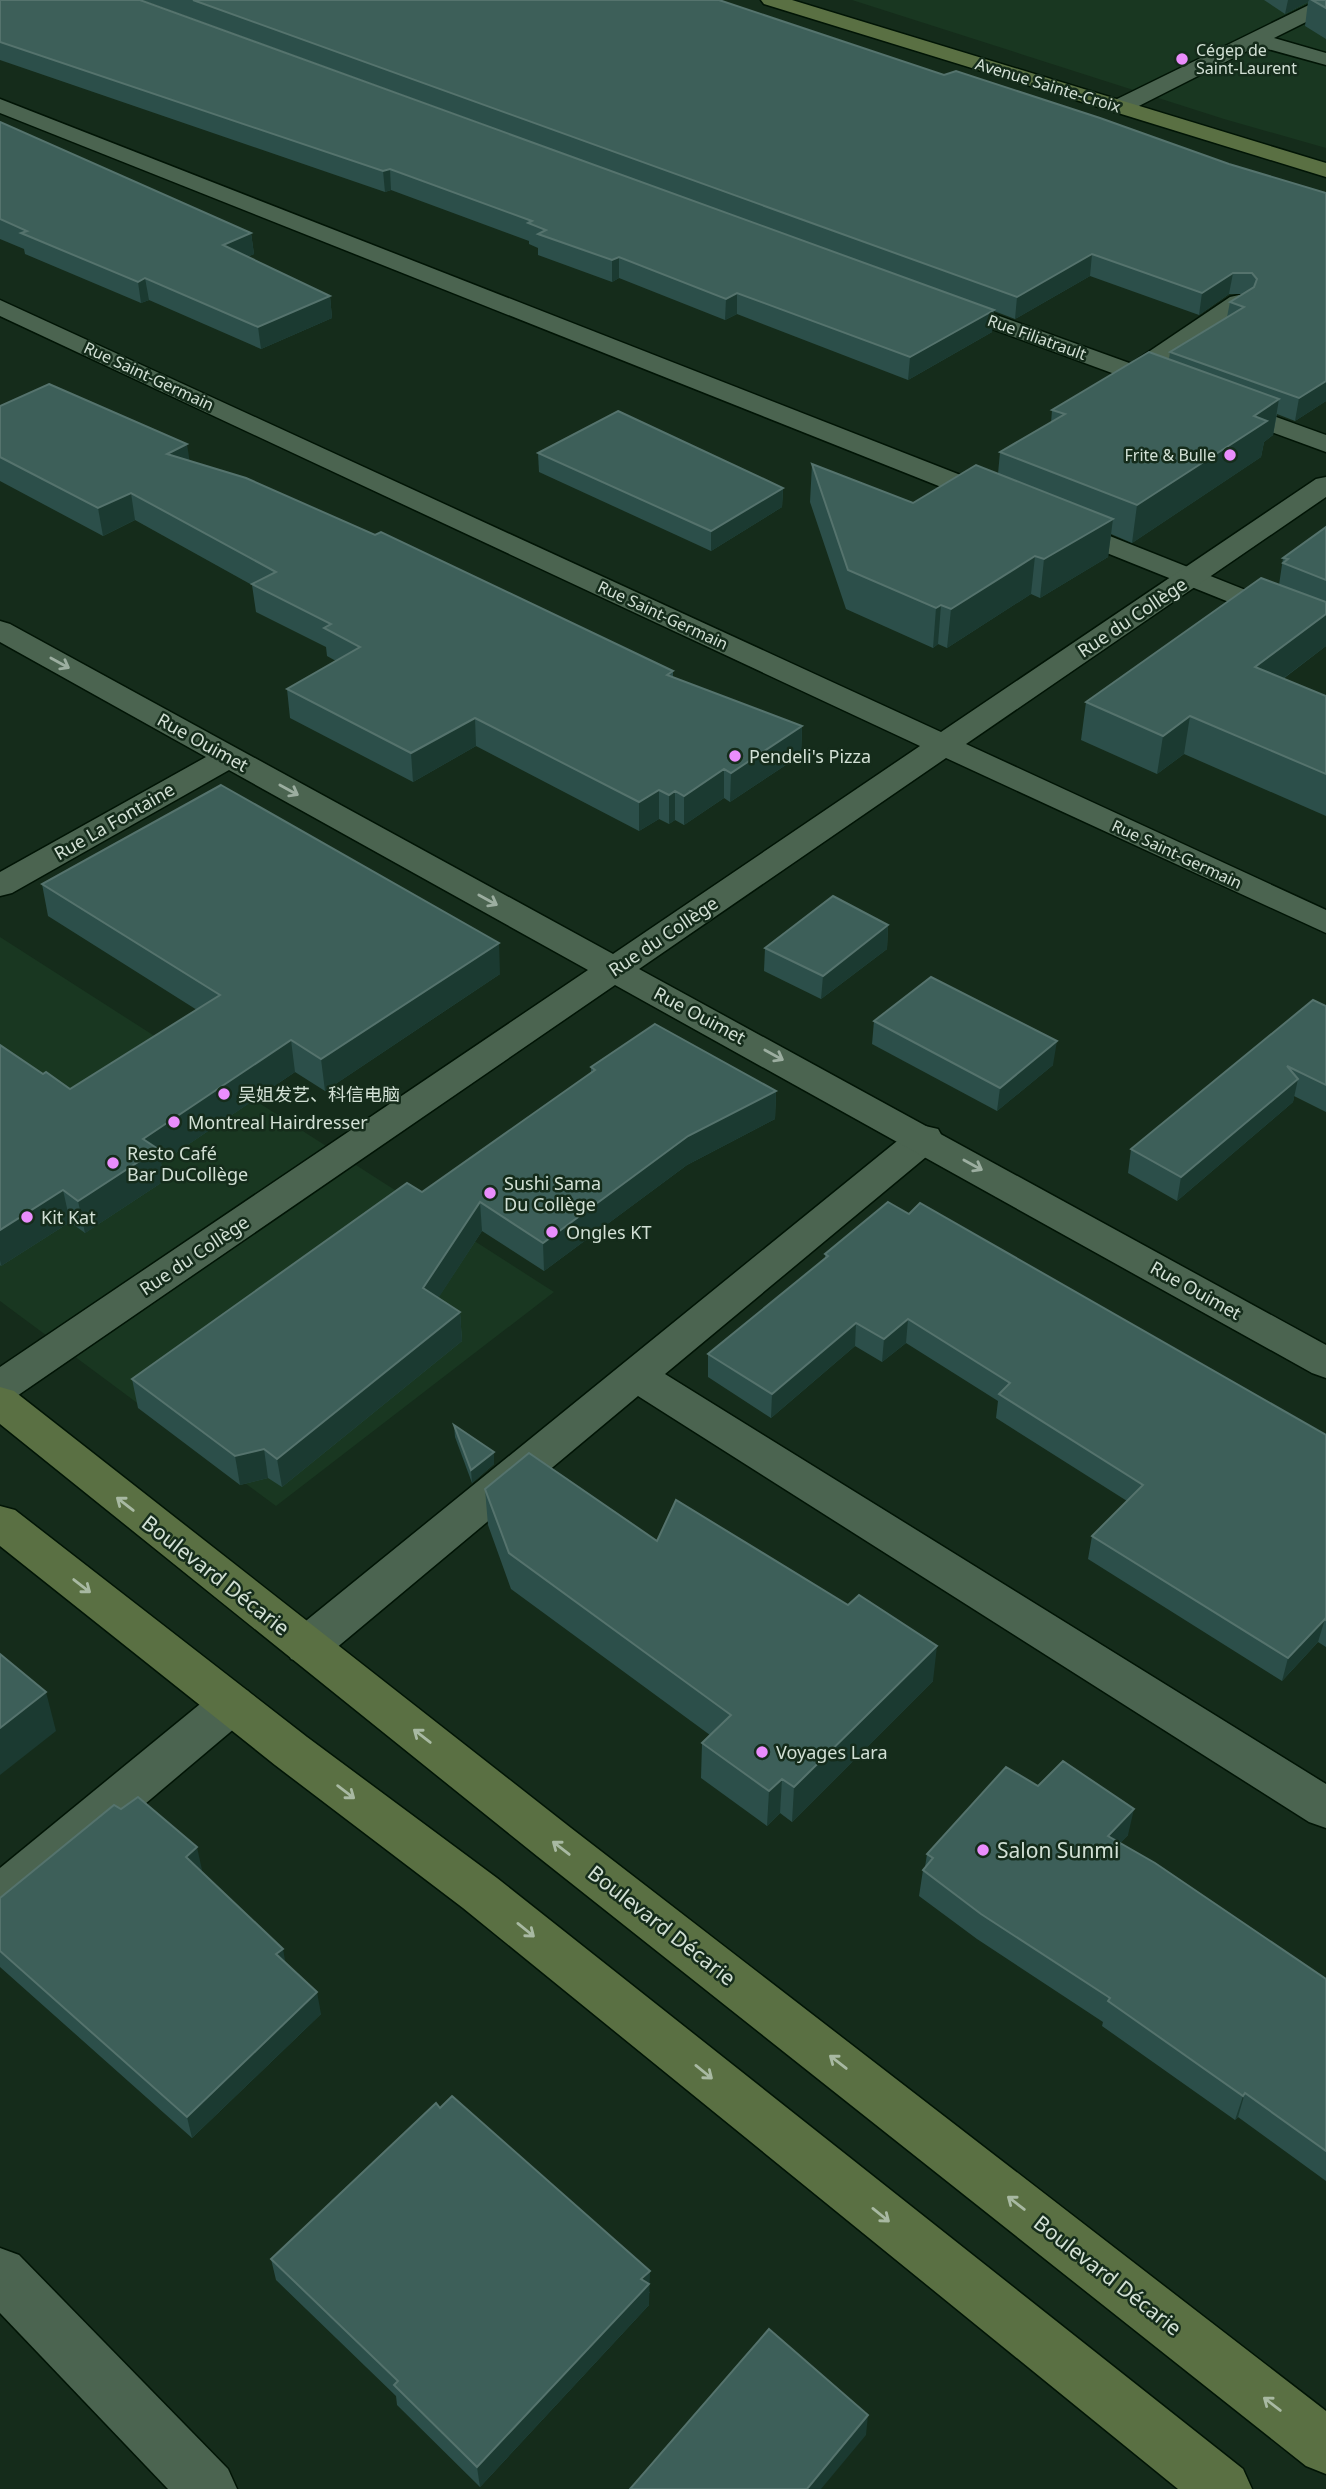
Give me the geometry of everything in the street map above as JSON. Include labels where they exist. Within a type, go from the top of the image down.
[{"type":"street","name":"Avenue Sainte-Croix","points":[[771,0],[1326,170]]},
{"type":"street","points":[[1119,107],[1326,4]]},
{"type":"street","points":[[1255,39],[1326,59]]},
{"type":"street","points":[[0,105],[1326,632]]},
{"type":"street","name":"Rue Filiatrault","points":[[918,294],[1326,443]]},
{"type":"street","points":[[1148,362],[1240,302]]},
{"type":"street","name":"Rue Saint-Germain","points":[[0,307],[1326,923]]},
{"type":"street","name":"Rue du Collège","points":[[0,1387],[1326,485]]},
{"type":"street","name":"Rue Ouimet","points":[[0,630],[925,1138],[1326,1363]]},
{"type":"street","name":"Rue La Fontaine","points":[[0,886],[229,757]]},
{"type":"street","points":[[307,1646],[925,1138]]},
{"type":"street","points":[[637,1376],[1326,1808]]},
{"type":"street","name":"Boulevard Décarie","points":[[0,1402],[1326,2446]]},
{"type":"street","points":[[0,1522],[232,1704],[480,1893],[1223,2489]]},
{"type":"street","points":[[0,1897],[232,1704]]},
{"type":"street","points":[[0,2274],[208,2489]]},
{"type":"shaded area","name":"Cégep de Saint-Laurent","points":[[852,0],[1326,0],[1326,148],[1224,119]]},
{"type":"shaded area","points":[[0,937],[554,1292],[276,1506],[0,1301]]},
{"type":"building","points":[[0,0],[140,0],[994,310],[910,357],[737,293],[726,299],[619,257],[612,260],[538,234],[546,230],[528,223],[532,221],[390,169],[383,171],[0,42]]},
{"type":"building","points":[[193,0],[719,0],[944,75],[956,71],[1229,164],[1326,193],[1326,381],[1299,398],[1170,352],[1244,307],[1230,302],[1254,287],[1257,279],[1252,273],[1233,273],[1202,293],[1092,254],[1017,297]]},
{"type":"building","points":[[1312,0],[1326,0],[1326,8]]},
{"type":"building","points":[[0,122],[251,233],[223,245],[330,296],[258,327],[145,278],[138,282],[21,233],[27,231],[0,219]]},
{"type":"building","points":[[1149,352],[1279,399],[1254,416],[1267,421],[1137,505],[1000,452],[1065,414],[1052,410]]},
{"type":"building","points":[[49,384],[187,444],[167,454],[246,478],[375,535],[381,532],[673,671],[667,675],[802,726],[731,773],[724,769],[684,796],[675,791],[669,795],[659,790],[639,802],[475,718],[411,753],[287,689],[360,647],[324,628],[331,624],[252,584],[276,572],[131,493],[98,508],[0,457],[0,406]]},
{"type":"building","points":[[618,411],[783,488],[711,531],[538,453]]},
{"type":"building","points":[[812,464],[913,503],[976,465],[1113,519],[1044,559],[1035,556],[951,609],[941,605],[936,608],[848,570]]},
{"type":"building","points":[[1326,527],[1326,580],[1283,563],[1288,559],[1283,558]]},
{"type":"building","points":[[1261,578],[1326,602],[1326,614],[1255,667],[1326,696],[1326,774],[1190,716],[1163,736],[1086,702]]},
{"type":"building","points":[[221,785],[499,943],[321,1059],[291,1040],[143,1139],[158,1149],[78,1201],[63,1190],[0,1230],[0,1045],[70,1089],[220,995],[42,884]]},
{"type":"building","points":[[833,896],[888,925],[823,976],[765,948]]},
{"type":"building","points":[[931,977],[1057,1041],[1000,1088],[874,1021]]},
{"type":"building","points":[[1313,1000],[1326,1006],[1326,1085],[1287,1066],[1298,1079],[1181,1177],[1131,1149]]},
{"type":"building","points":[[655,1024],[776,1091],[688,1136],[543,1243],[480,1202],[423,1288],[460,1312],[277,1459],[264,1449],[235,1456],[132,1379],[407,1183],[422,1192],[595,1070],[591,1067]]},
{"type":"building","points":[[888,1202],[909,1214],[920,1203],[1326,1435],[1326,1620],[1288,1658],[1092,1536],[1143,1485],[999,1394],[1010,1383],[908,1319],[884,1339],[856,1323],[772,1394],[708,1354],[828,1256],[825,1254]]},
{"type":"building","points":[[454,1425],[494,1452],[471,1470]]},
{"type":"building","points":[[529,1453],[657,1541],[676,1500],[848,1605],[859,1595],[937,1646],[794,1787],[782,1779],[769,1791],[702,1743],[731,1715],[509,1553],[485,1489]]},
{"type":"building","points":[[0,1654],[46,1692],[0,1728]]},
{"type":"building","points":[[1063,1761],[1134,1809],[1108,1836],[1155,1863],[1326,1979],[1326,2151],[1108,2001],[1110,1998],[981,1914],[923,1870],[933,1858],[927,1854],[1006,1767],[1038,1786]]},
{"type":"building","points":[[138,1797],[197,1847],[186,1857],[283,1949],[276,1954],[317,1992],[187,2117],[0,1951],[0,1898],[114,1805],[121,1809]]},
{"type":"building","points":[[452,2096],[650,2271],[641,2279],[649,2284],[477,2467],[394,2385],[398,2381],[271,2259],[436,2103],[440,2108]]},
{"type":"building","points":[[769,2329],[868,2415],[807,2489],[630,2489]]},
{"type":"place","name":"Cégep de Saint-Laurent","points":[[1182,59]]},
{"type":"place","name":"Frite & Bulle","points":[[1230,455]]},
{"type":"place","name":"Pendeli's Pizza","points":[[735,756]]},
{"type":"place","name":"吴姐发艺、科信电脑","points":[[224,1094]]},
{"type":"place","name":"Montreal Hairdresser","points":[[174,1122]]},
{"type":"place","name":"Resto Café Bar DuCollège","points":[[113,1163]]},
{"type":"place","name":"Sushi Sama Du Collège","points":[[490,1193]]},
{"type":"place","name":"Kit Kat","points":[[27,1217]]},
{"type":"place","name":"Ongles KT","points":[[552,1232]]},
{"type":"place","name":"Voyages Lara","points":[[762,1752]]},
{"type":"place","name":"Salon Sunmi","points":[[983,1850]]}]
